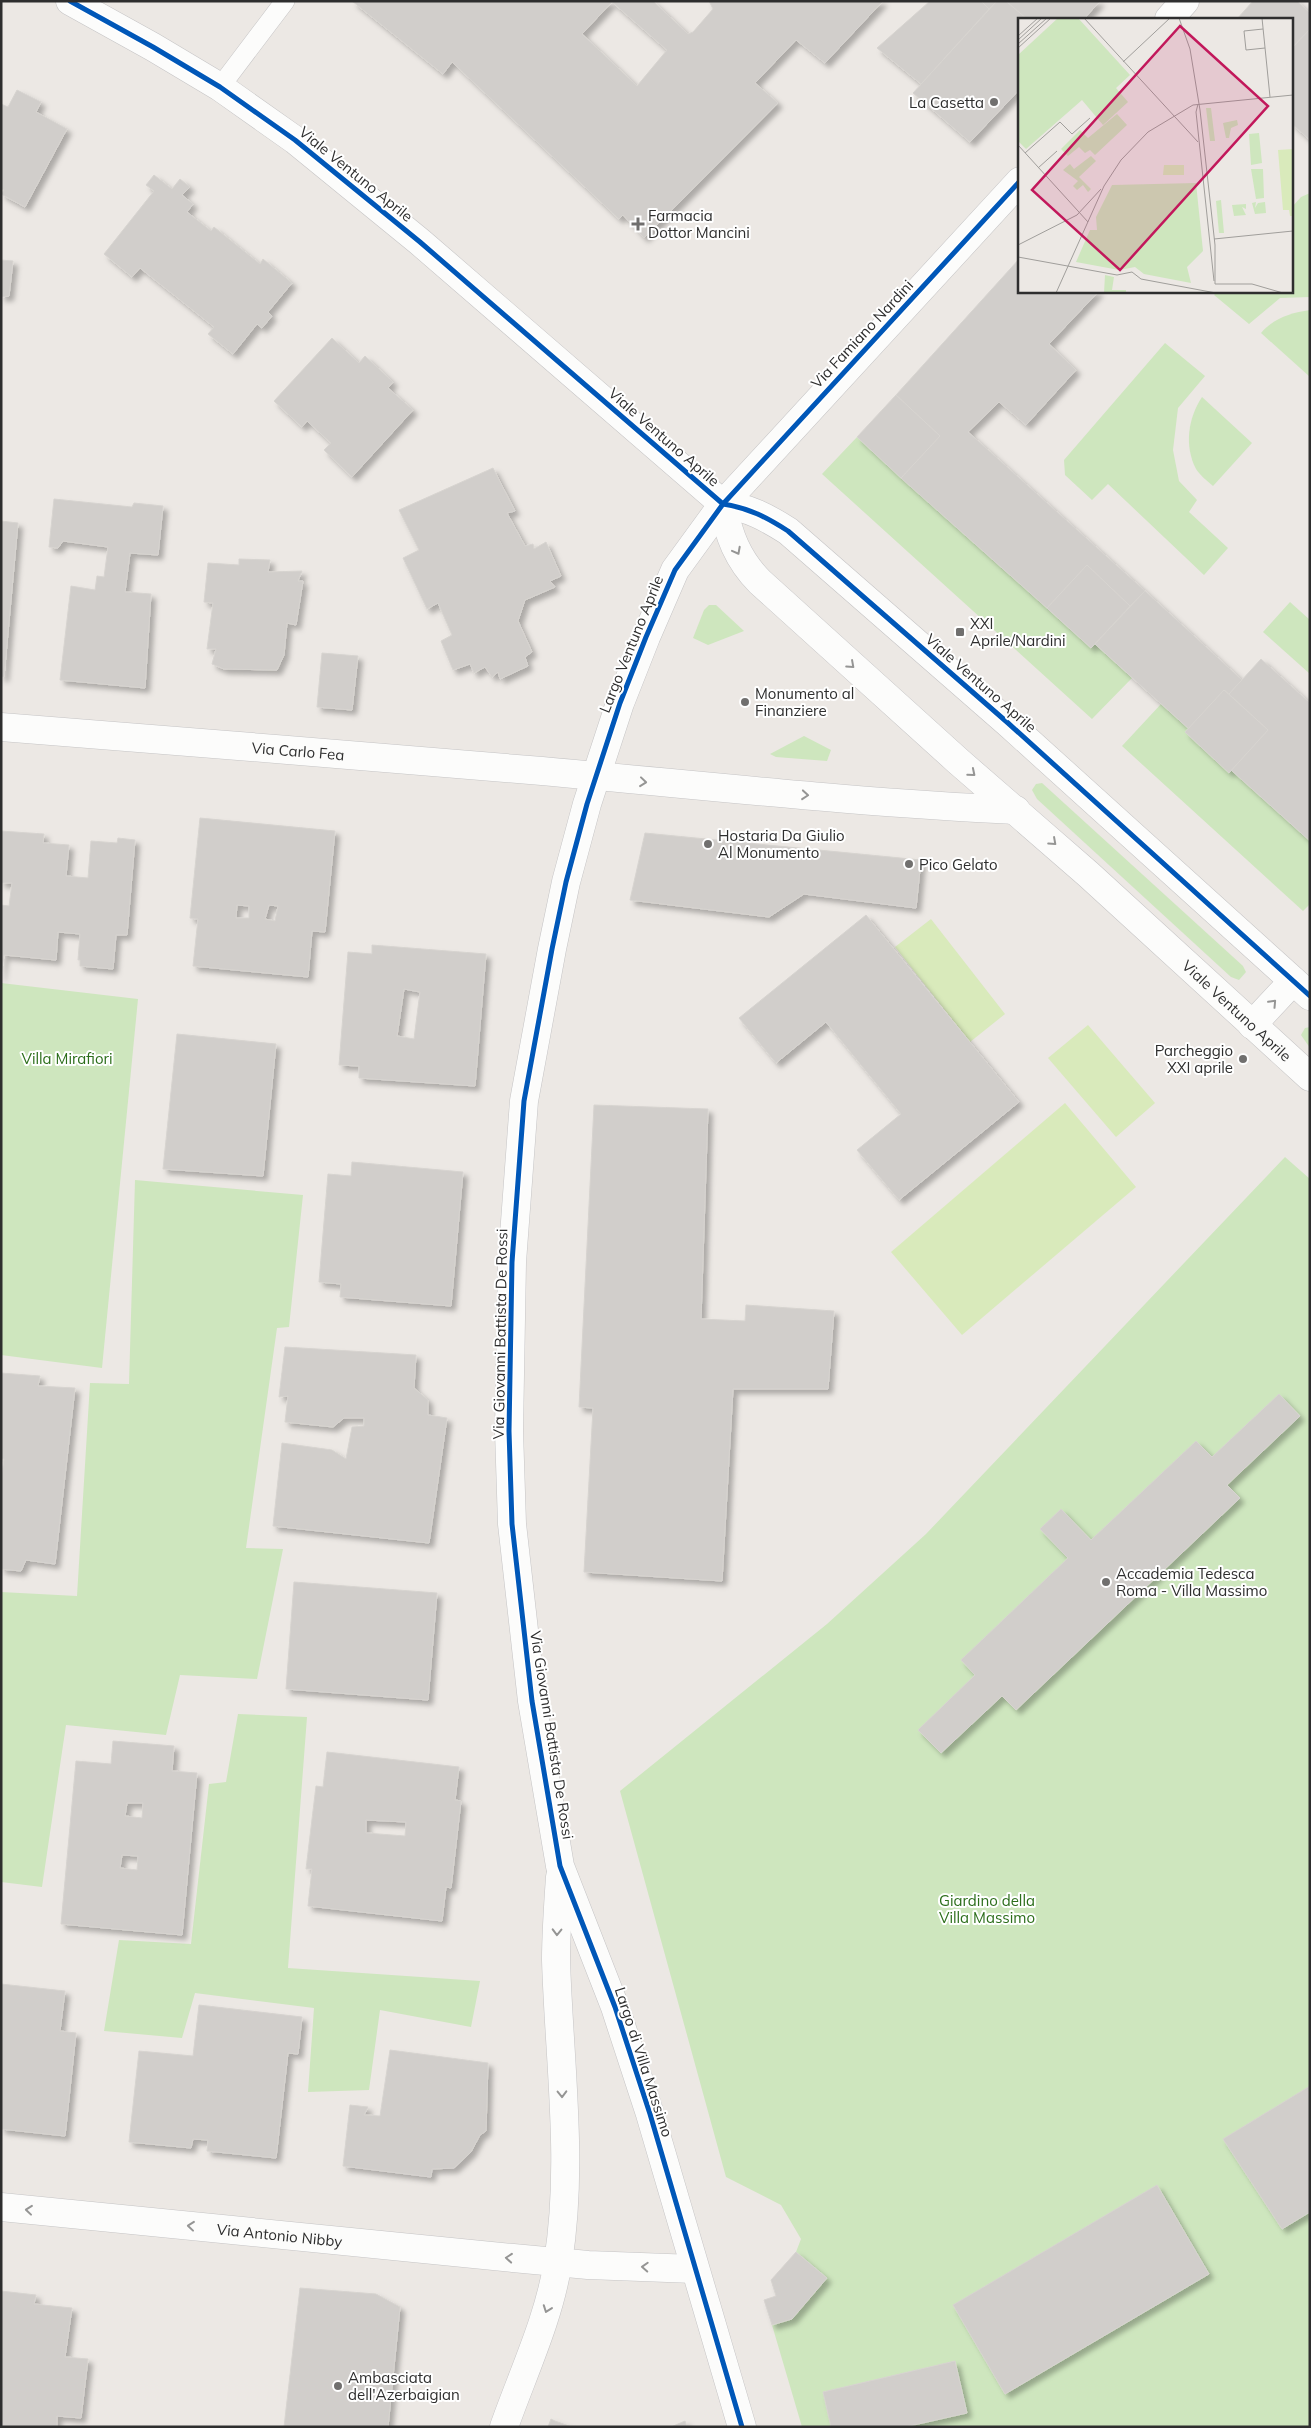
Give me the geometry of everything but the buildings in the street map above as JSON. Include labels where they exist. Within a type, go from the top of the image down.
[{"type":"street","name":"Viale Ventuno Aprile","points":[[70,1],[138,38],[220,87],[295,140],[724,504],[743,507],[762,514],[788,531],[1008,723],[1301,988]]},
{"type":"street","points":[[1170,18],[1185,1]]},
{"type":"street","name":"Via Famiano Nardini","points":[[724,504],[1018,183]]},
{"type":"street","name":"Viale Ventuno Aprile","points":[[724,504],[731,539],[751,573],[1310,1077]]},
{"type":"street","name":"Largo Ventuno Aprile","points":[[595,776],[642,645],[668,585],[690,548],[724,504]]},
{"type":"street","name":"Via Carlo Fea","points":[[1,728],[595,776]]},
{"type":"street","points":[[595,776],[951,807],[1016,810]]},
{"type":"street","name":"Via Giovanni Battista De Rossi","points":[[560,1866],[532,1701],[512,1524],[509,1431],[512,1262],[520,1139],[531,1060],[566,882],[595,776]]},
{"type":"street","points":[[1252,1025],[1301,988]]},
{"type":"street","points":[[504,2427],[550,2300],[558,2262],[564,2183],[561,2036],[556,1960],[560,1866]]},
{"type":"street","name":"Largo di Villa Massimo","points":[[560,1866],[615,2007],[650,2114],[694,2270],[742,2427]]},
{"type":"street","name":"Via Antonio Nibby","points":[[1,2207],[558,2262]]},
{"type":"street","points":[[558,2262],[694,2270]]},
{"type":"lane","points":[[220,87],[285,1]]},
{"type":"green space","points":[[1310,193],[1310,297],[1280,298],[1249,324],[1214,295],[1217,292],[1294,292],[1294,205],[1301,197]]},
{"type":"green space","points":[[1310,310],[1310,377],[1261,333],[1271,323],[1283,317]]},
{"type":"green space","points":[[1165,343],[1205,376],[1178,408],[1173,450],[1179,481],[1197,500],[1189,512],[1228,548],[1204,575],[1108,484],[1092,500],[1065,475],[1064,460]]},
{"type":"green space","points":[[1202,397],[1252,443],[1213,486],[1196,469],[1190,451],[1189,432],[1193,414]]},
{"type":"green space","points":[[857,437],[1091,648],[1095,644],[1132,678],[1092,719],[822,474]]},
{"type":"green space","points":[[1290,602],[1310,620],[1310,674],[1263,632]]},
{"type":"green space","points":[[709,605],[716,605],[744,631],[708,645],[693,638],[704,610]]},
{"type":"green space","points":[[1161,704],[1189,729],[1185,732],[1229,773],[1231,770],[1310,841],[1310,904],[1303,911],[1122,746]]},
{"type":"green space","points":[[804,736],[831,750],[827,761],[776,757],[770,754]]},
{"type":"green space","points":[[1042,783],[1243,966],[1246,972],[1239,980],[1231,977],[1037,799],[1032,790],[1036,784]]},
{"type":"green space","points":[[931,919],[1005,1014],[970,1042],[895,947]]},
{"type":"green space","name":"Villa Mirafiori","points":[[1,983],[138,999],[102,1368],[1,1355]]},
{"type":"green space","points":[[1088,1025],[1155,1103],[1116,1137],[1048,1058]]},
{"type":"green space","points":[[1310,1027],[1310,1048],[1301,1035],[1305,1028]]},
{"type":"green space","points":[[1065,1103],[1136,1187],[962,1335],[891,1252]]},
{"type":"green space","name":"Giardino della Villa Massimo","points":[[1285,1157],[1310,1179],[1309,2427],[802,2427],[772,2325],[792,2319],[826,2278],[796,2252],[801,2239],[781,2205],[726,2177],[620,1791],[827,1624],[926,1534]]},
{"type":"green space","points":[[135,1180],[303,1195],[289,1327],[277,1328],[246,1548],[283,1549],[257,1679],[180,1675],[166,1735],[66,1725],[42,1887],[1,1882],[1,1592],[77,1596],[90,1383],[129,1384]]},
{"type":"green space","points":[[238,1714],[307,1717],[288,1968],[480,1981],[471,2027],[380,2010],[369,2090],[308,2092],[314,2008],[195,1993],[182,2038],[104,2031],[119,1940],[191,1944],[209,1784],[226,1782]]},
{"type":"cycle path","points":[[70,1],[220,87],[295,140],[420,242],[723,504],[757,514],[788,531],[1008,723],[1310,996]]},
{"type":"cycle path","points":[[742,2427],[650,2114],[615,2007],[560,1866],[532,1701],[512,1524],[509,1431],[512,1262],[524,1101],[566,882],[587,804],[620,703],[675,570],[723,504],[1018,183]]},
{"type":"place","name":"La Casetta","points":[[994,102]]},
{"type":"place","name":"Farmacia Dottor Mancini","points":[[638,224]]},
{"type":"place","name":"XXI Aprile/Nardini","points":[[960,632]]},
{"type":"place","name":"Monumento al Finanziere","points":[[745,702]]},
{"type":"place","name":"Hostaria Da Giulio Al Monumento","points":[[708,844]]},
{"type":"place","name":"Pico Gelato","points":[[909,864]]},
{"type":"place","name":"Parcheggio XXI aprile","points":[[1243,1059]]},
{"type":"place","name":"Accademia Tedesca Roma - Villa Massimo","points":[[1106,1582]]},
{"type":"place","name":"Ambasciata dell'Azerbaigian","points":[[338,2386]]}]
